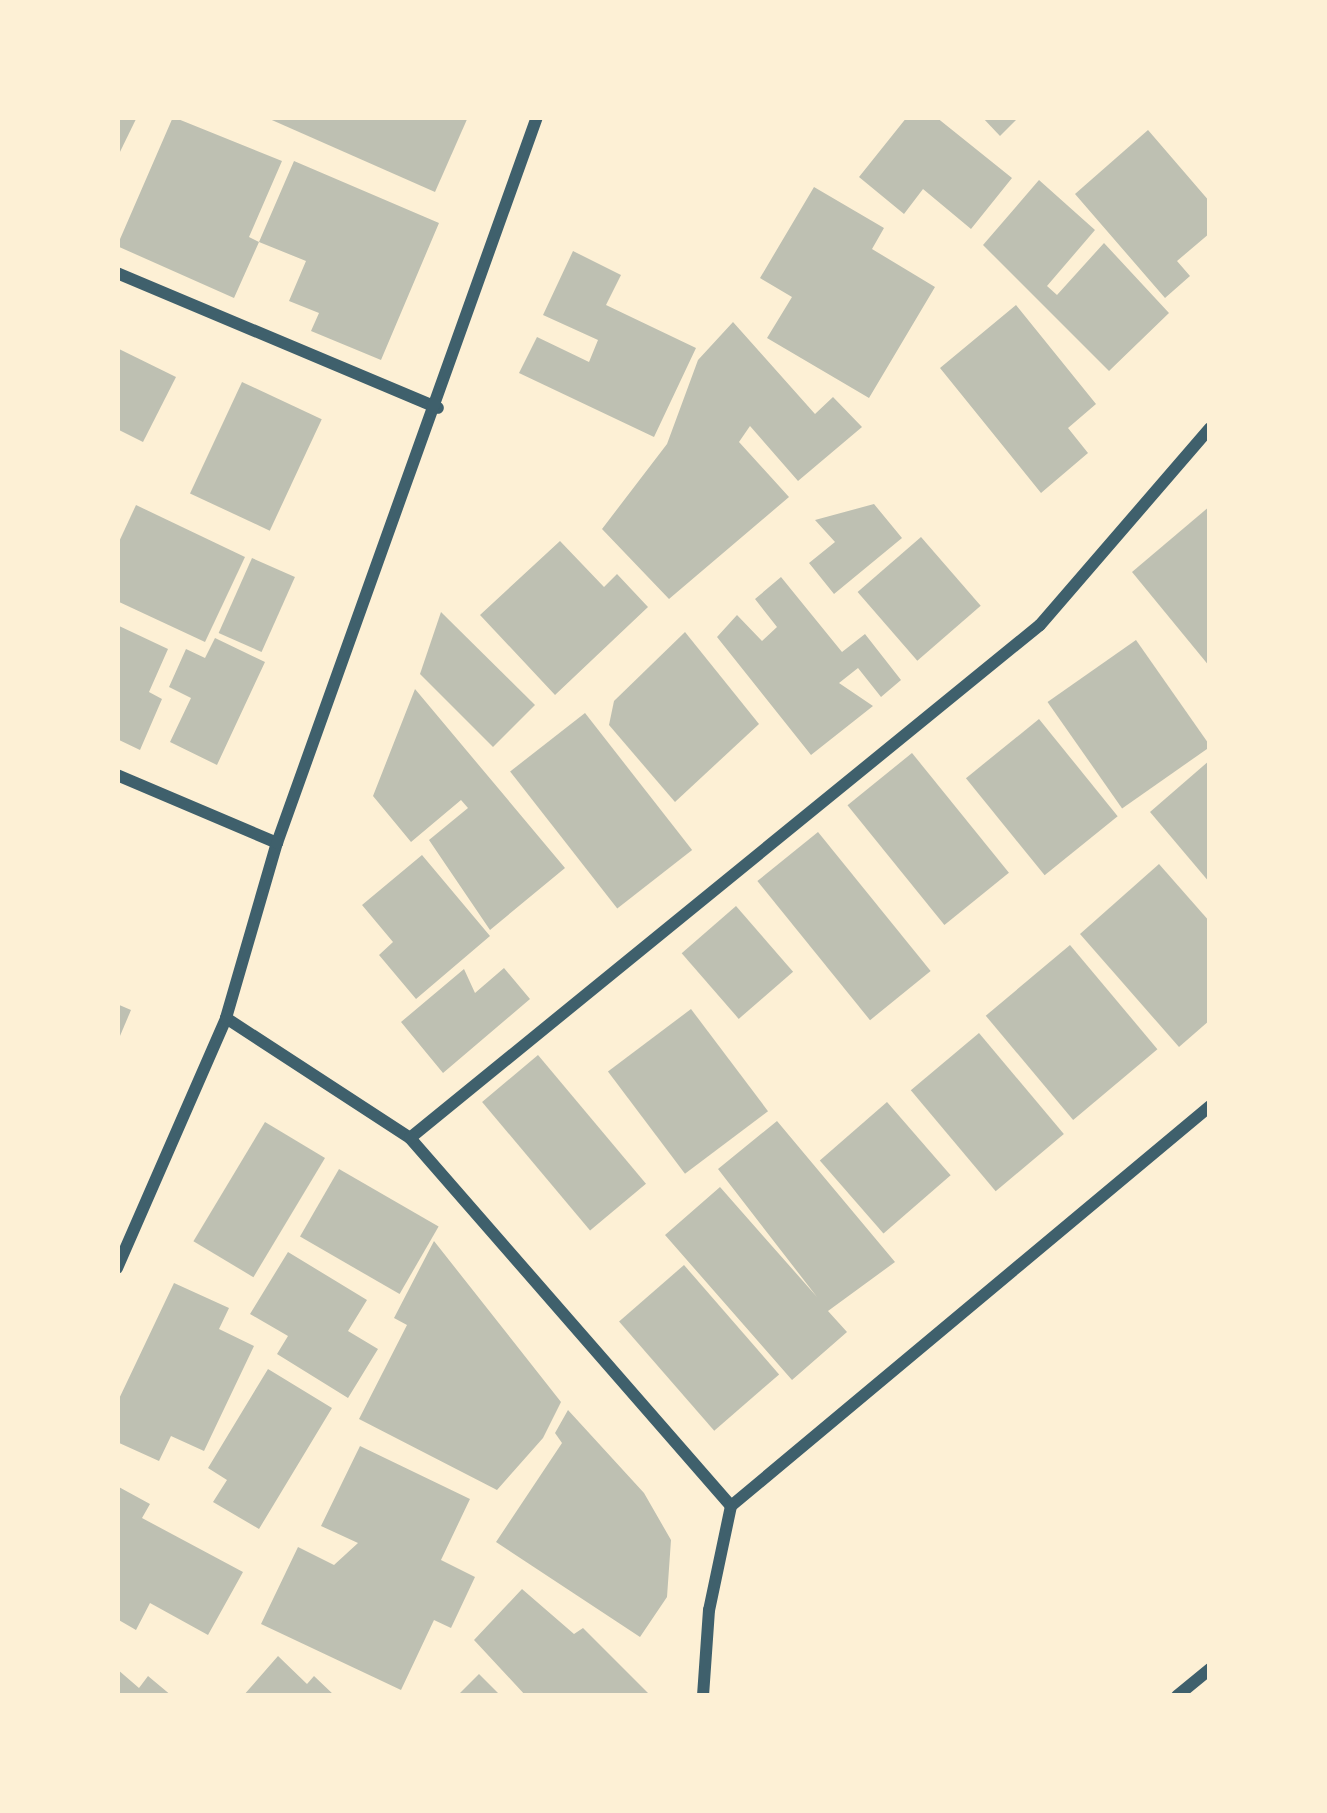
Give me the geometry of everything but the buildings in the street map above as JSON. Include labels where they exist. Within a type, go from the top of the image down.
[{"type":"street","points":[[117,1268],[226,1018],[278,843],[438,409],[537,117]]},
{"type":"street","points":[[117,273],[438,409]]},
{"type":"street","points":[[410,1138],[1040,625],[1210,428]]},
{"type":"street","points":[[117,776],[278,843]]},
{"type":"street","points":[[226,1018],[410,1138],[730,1507]]},
{"type":"street","points":[[704,1696],[710,1610],[730,1507],[1210,1106]]},
{"type":"street","points":[[1177,1696],[1210,1669]]}]
